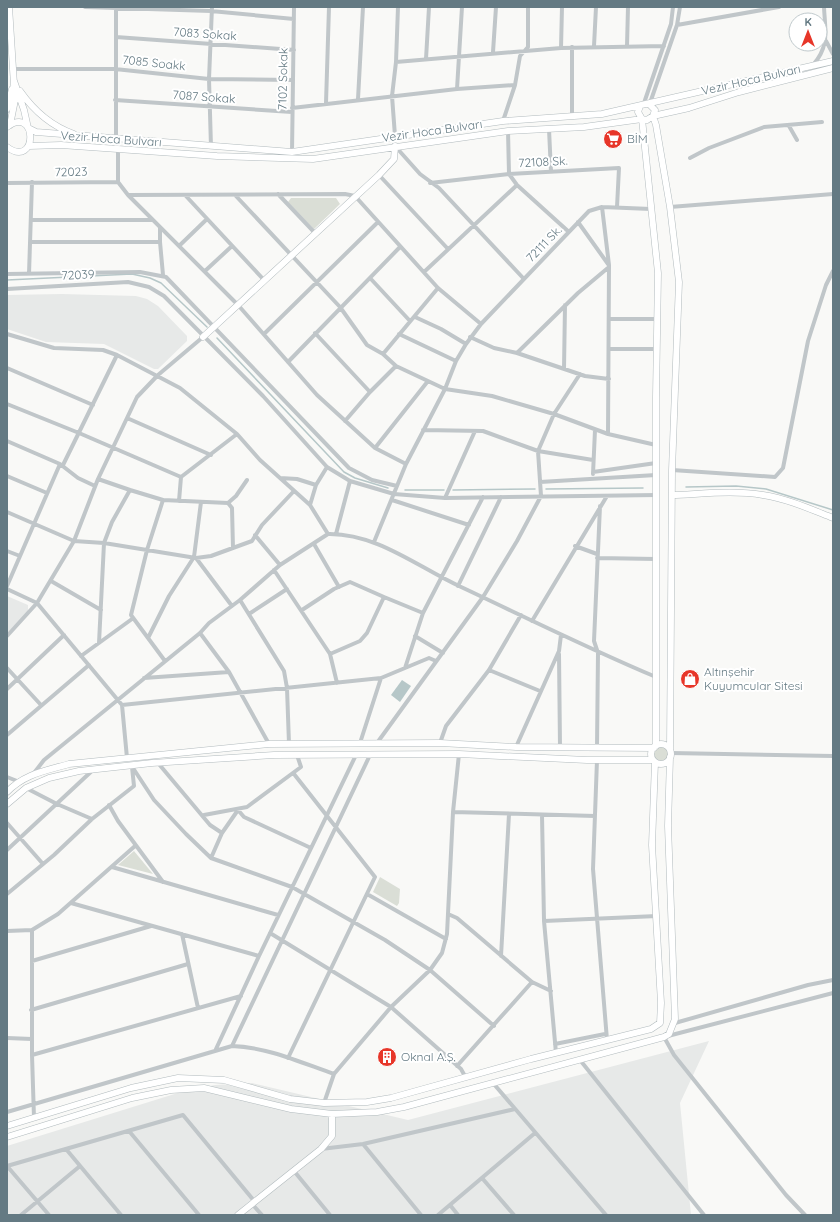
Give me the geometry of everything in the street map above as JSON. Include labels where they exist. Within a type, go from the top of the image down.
[{"type":"main road","points":[[9,10],[15,100],[9,126]]},
{"type":"main road","name":"Vezir Hoca Bulvarı","points":[[9,126],[20,123],[36,132],[83,137],[292,152],[503,121],[602,114],[833,61]]},
{"type":"main road","name":"Vezir Hoca Bulvarı","points":[[7,147],[16,152],[29,146],[61,145],[217,156],[313,159],[395,146],[508,131],[584,127],[642,119],[647,120],[653,116],[833,68]]},
{"type":"main road","points":[[7,109],[14,81]]},
{"type":"main road","points":[[14,81],[32,137],[29,146]]},
{"type":"main road","points":[[14,81],[28,103],[56,127],[83,137]]},
{"type":"main road","points":[[7,1126],[132,1088],[178,1078],[224,1080],[290,1099],[324,1103],[367,1102],[391,1098],[466,1078],[556,1053],[606,1037],[651,1029],[660,1023],[661,1003],[652,845],[655,771],[654,761],[651,754],[655,747],[656,734],[656,445],[658,273],[642,119],[638,112],[645,104],[655,110],[653,116],[656,125],[670,207],[678,282],[672,470],[668,826],[675,1023],[668,1034],[664,1037],[493,1083],[377,1112],[332,1114],[291,1108],[204,1088],[171,1090],[132,1098],[7,1137]]},
{"type":"main road","points":[[203,337],[316,234],[355,196],[380,175],[394,159],[395,146]]},
{"type":"main road","points":[[672,495],[744,493],[763,495],[798,504],[833,518]]},
{"type":"main road","points":[[644,748],[654,741],[656,734]]},
{"type":"main road","points":[[7,792],[17,781],[69,764],[269,744],[440,743],[516,747],[644,748],[662,745],[670,753]]},
{"type":"main road","points":[[7,804],[26,788],[39,781],[56,776],[94,769],[131,765],[297,755],[459,754],[597,760],[643,760],[664,763],[670,753]]},
{"type":"main road","points":[[643,760],[649,762],[655,771]]},
{"type":"main road","points":[[238,1215],[273,1186],[321,1150],[332,1136],[332,1114]]},
{"type":"street","points":[[85,7],[211,9],[294,19]]},
{"type":"street","name":"7102 Sokak","points":[[292,152],[294,7]]},
{"type":"street","points":[[326,102],[329,7]]},
{"type":"street","points":[[358,99],[363,7]]},
{"type":"street","points":[[395,136],[392,96],[396,62],[398,7]]},
{"type":"street","points":[[426,59],[429,7]]},
{"type":"street","points":[[458,89],[462,7]]},
{"type":"street","points":[[493,52],[496,7]]},
{"type":"street","points":[[503,121],[515,85],[520,56],[528,47],[528,7]]},
{"type":"street","points":[[561,48],[562,7]]},
{"type":"street","points":[[594,46],[596,7]]},
{"type":"street","points":[[627,46],[628,7]]},
{"type":"street","points":[[645,104],[671,24],[673,7]]},
{"type":"street","points":[[645,104],[677,25],[680,7]]},
{"type":"street","points":[[677,25],[779,7]]},
{"type":"street","points":[[116,8],[116,140]]},
{"type":"street","points":[[211,9],[209,79],[211,146]]},
{"type":"street","name":"7083 Sokak","points":[[116,37],[294,50]]},
{"type":"street","points":[[396,62],[493,52],[572,47],[664,46]]},
{"type":"street","points":[[572,47],[572,116]]},
{"type":"street","points":[[811,67],[823,52]]},
{"type":"street","name":"7085 Soakk","points":[[13,70],[115,69],[209,79],[293,80]]},
{"type":"street","name":"7087 Sokak","points":[[115,100],[210,108],[292,110],[326,102],[515,85]]},
{"type":"street","points":[[690,158],[709,148],[764,127],[822,122]]},
{"type":"street","points":[[789,126],[797,140]]},
{"type":"street","points":[[549,129],[551,172]]},
{"type":"street","points":[[508,131],[509,174],[517,185],[569,232]]},
{"type":"street","points":[[395,146],[420,174],[430,183],[439,188],[524,279]]},
{"type":"street","points":[[118,148],[118,182],[128,195],[238,306],[317,395],[375,448],[406,464]]},
{"type":"street","name":"72108 Sk.","points":[[430,183],[509,174],[619,168],[617,207]]},
{"type":"street","points":[[380,175],[448,249]]},
{"type":"street","points":[[29,274],[32,182]]},
{"type":"street","name":"72023","points":[[7,183],[118,182]]},
{"type":"street","points":[[424,272],[517,185]]},
{"type":"street","points":[[278,194],[316,234]]},
{"type":"street","points":[[128,195],[185,196],[344,194],[355,196],[400,248],[438,288],[480,324]]},
{"type":"street","points":[[670,207],[833,194]]},
{"type":"street","points":[[235,195],[340,307],[367,345],[383,354],[396,366],[445,389],[492,396],[554,414],[608,434],[656,445]]},
{"type":"street","points":[[185,196],[264,280]]},
{"type":"street","points":[[602,207],[609,266],[610,349],[608,434]]},
{"type":"street","name":"72111 Sk.","points":[[374,542],[406,464],[445,389],[456,361],[470,337],[480,324],[589,211],[602,207],[651,208]]},
{"type":"street","points":[[179,246],[207,219]]},
{"type":"street","points":[[31,220],[153,220]]},
{"type":"street","points":[[264,334],[378,222]]},
{"type":"street","points":[[578,222],[609,266]]},
{"type":"street","points":[[160,227],[160,242],[164,275],[349,468],[372,480],[397,486]]},
{"type":"street","points":[[30,242],[160,242]]},
{"type":"street","points":[[205,271],[232,246]]},
{"type":"street","points":[[288,362],[340,307],[400,248]]},
{"type":"street","points":[[517,353],[565,305],[609,266]]},
{"type":"street","points":[[672,470],[774,477],[778,475],[783,468],[789,443],[808,341],[826,285],[833,271]]},
{"type":"street","points":[[7,274],[140,272],[164,275]]},
{"type":"street","points":[[370,278],[410,321]]},
{"type":"street","name":"72039","points":[[7,289],[128,282],[149,287],[164,296],[263,396],[327,467],[350,482],[394,494],[445,498],[657,495]]},
{"type":"street","points":[[383,354],[438,288]]},
{"type":"street","points":[[564,369],[565,305]]},
{"type":"street","points":[[415,317],[441,329],[466,344]]},
{"type":"street","points":[[610,319],[658,319]]},
{"type":"street","points":[[315,333],[370,392]]},
{"type":"street","points":[[7,334],[54,348],[103,350],[117,355],[158,375],[180,388],[237,434],[260,460],[310,505],[328,534]]},
{"type":"street","points":[[399,334],[456,361]]},
{"type":"street","points":[[7,636],[37,603],[74,542],[98,479],[140,392],[203,337]]},
{"type":"street","points":[[470,337],[494,348],[517,353],[580,374],[609,379]]},
{"type":"street","points":[[610,349],[657,349]]},
{"type":"street","points":[[7,586],[47,493],[61,464],[80,433],[117,355]]},
{"type":"street","points":[[345,421],[370,392],[396,366]]},
{"type":"street","points":[[7,368],[93,405]]},
{"type":"street","points":[[377,743],[483,597],[517,542],[541,496],[538,451],[554,414],[580,374]]},
{"type":"street","points":[[375,448],[428,381]]},
{"type":"street","points":[[7,404],[80,433],[181,478]]},
{"type":"street","points":[[127,418],[211,455]]},
{"type":"street","points":[[423,430],[483,431],[538,451],[593,460]]},
{"type":"street","points":[[593,479],[595,430]]},
{"type":"street","points":[[445,498],[475,431]]},
{"type":"street","points":[[179,501],[181,478],[237,434]]},
{"type":"street","points":[[7,441],[61,464],[78,478],[95,486]]},
{"type":"street","points":[[593,472],[656,463]]},
{"type":"street","points":[[310,505],[316,485],[327,467]]},
{"type":"street","points":[[540,482],[656,475]]},
{"type":"street","points":[[7,476],[47,493]]},
{"type":"street","points":[[280,478],[297,479],[316,485]]},
{"type":"street","points":[[98,479],[163,500],[228,503],[236,496],[247,480]]},
{"type":"street","points":[[336,534],[350,482]]},
{"type":"street","points":[[99,643],[104,543],[112,522],[130,490]]},
{"type":"street","points":[[7,512],[74,542],[104,543],[195,558],[211,556],[252,541],[262,525],[294,491]]},
{"type":"street","points":[[532,621],[575,546],[607,496]]},
{"type":"street","points":[[405,668],[423,613],[470,525],[483,497]]},
{"type":"street","points":[[458,586],[501,497]]},
{"type":"street","points":[[163,500],[147,550],[131,615],[132,619],[165,661]]},
{"type":"street","points":[[392,500],[470,525]]},
{"type":"street","points":[[148,638],[169,596],[195,558],[201,502]]},
{"type":"street","points":[[228,503],[232,508],[233,548]]},
{"type":"street","points":[[597,747],[598,653],[594,641],[600,506]]},
{"type":"street","points":[[32,776],[44,760],[200,633],[209,623],[240,600],[280,565],[328,534],[336,534],[374,542],[458,586],[598,653],[656,677]]},
{"type":"street","points":[[255,536],[280,565]]},
{"type":"street","points":[[314,544],[340,587]]},
{"type":"street","points":[[575,546],[597,556],[656,559]]},
{"type":"street","points":[[7,551],[20,556]]},
{"type":"street","points":[[195,558],[232,606]]},
{"type":"street","points":[[274,570],[330,654],[337,683]]},
{"type":"street","points":[[51,581],[101,610]]},
{"type":"street","points":[[302,610],[350,582],[384,598],[423,613]]},
{"type":"street","points":[[7,589],[37,603],[122,705],[127,758]]},
{"type":"street","points":[[249,614],[287,589]]},
{"type":"street","points":[[330,654],[360,641],[367,633],[384,598]]},
{"type":"street","points":[[240,600],[284,671],[287,688],[288,744]]},
{"type":"street","points":[[440,743],[446,726],[489,670],[520,615]]},
{"type":"street","points":[[81,656],[132,619]]},
{"type":"street","points":[[200,633],[229,672],[269,744]]},
{"type":"street","points":[[7,689],[64,635]]},
{"type":"street","points":[[560,747],[559,651],[561,635]]},
{"type":"street","points":[[415,636],[443,653]]},
{"type":"street","points":[[516,747],[559,651]]},
{"type":"street","points":[[122,705],[380,678],[430,658],[436,662]]},
{"type":"street","points":[[7,735],[89,665]]},
{"type":"street","points":[[7,668],[41,705]]},
{"type":"street","points":[[489,670],[540,691]]},
{"type":"street","points":[[144,678],[229,672]]},
{"type":"street","points":[[360,743],[380,678]]},
{"type":"street","points":[[670,753],[833,756]]},
{"type":"street","points":[[324,1103],[334,1074],[391,1007],[430,970],[442,953],[446,939],[453,812],[459,754]]},
{"type":"street","points":[[204,815],[238,810],[247,807],[301,768],[297,755]]},
{"type":"street","points":[[216,1050],[278,915],[356,755]]},
{"type":"street","points":[[232,1046],[370,755]]},
{"type":"street","points":[[556,1044],[606,1037],[593,869],[597,760]]},
{"type":"street","points":[[158,763],[204,815],[210,825],[222,833]]},
{"type":"street","points":[[7,894],[43,864],[92,819],[134,786],[131,765]]},
{"type":"street","points":[[131,765],[154,800],[211,858],[292,887],[385,940],[430,970],[494,1026]]},
{"type":"street","points":[[7,850],[94,769]]},
{"type":"street","points":[[288,1058],[375,877],[294,774]]},
{"type":"street","points":[[7,777],[17,781]]},
{"type":"street","points":[[26,788],[57,804],[92,819]]},
{"type":"street","points":[[109,806],[135,846],[163,882]]},
{"type":"street","points":[[238,810],[244,817],[311,848]]},
{"type":"street","points":[[211,858],[222,833],[238,810]]},
{"type":"street","points":[[453,812],[595,816]]},
{"type":"street","points":[[502,956],[509,814]]},
{"type":"street","points":[[542,815],[544,921],[556,1053]]},
{"type":"street","points":[[7,823],[43,864]]},
{"type":"street","points":[[7,931],[32,930],[58,914],[135,846]]},
{"type":"street","points":[[112,867],[278,915]]},
{"type":"street","points":[[367,894],[446,939]]},
{"type":"street","points":[[71,903],[259,956]]},
{"type":"street","points":[[448,914],[457,918],[532,982],[551,990]]},
{"type":"street","points":[[544,921],[598,920],[657,916]]},
{"type":"street","points":[[32,961],[152,926]]},
{"type":"street","points":[[32,930],[31,1010],[34,1118]]},
{"type":"street","points":[[270,933],[391,1007],[461,1069],[466,1078]]},
{"type":"street","points":[[182,934],[198,1008]]},
{"type":"street","points":[[31,1010],[188,964]]},
{"type":"street","points":[[675,1023],[808,985],[833,980]]},
{"type":"street","points":[[457,1066],[532,982]]},
{"type":"street","points":[[804,1215],[786,1195],[674,1055],[664,1037],[833,992]]},
{"type":"street","points":[[32,1056],[241,996]]},
{"type":"street","points":[[7,1038],[32,1039]]},
{"type":"street","points":[[7,1112],[232,1046],[245,1046],[288,1058],[334,1074]]},
{"type":"street","points":[[580,1060],[704,1215]]},
{"type":"street","points":[[493,1083],[606,1215]]},
{"type":"street","points":[[321,1150],[363,1144],[515,1109]]},
{"type":"street","points":[[49,1215],[7,1166],[183,1115],[262,1215]]},
{"type":"street","points":[[129,1131],[199,1215]]},
{"type":"street","points":[[438,1215],[535,1133]]},
{"type":"street","points":[[363,1144],[421,1215]]},
{"type":"street","points":[[66,1149],[121,1215]]},
{"type":"street","points":[[21,1215],[80,1166]]},
{"type":"street","points":[[294,1171],[330,1215]]},
{"type":"street","points":[[482,1178],[514,1215]]},
{"type":"street","points":[[450,1205],[458,1215]]},
{"type":"shaded area","points":[[291,198],[336,198],[340,204],[314,229],[288,202]]},
{"type":"shaded area","points":[[62,294],[136,296],[147,299],[158,306],[187,336],[187,341],[158,369],[154,369],[104,344],[46,342],[7,329],[7,295]]},
{"type":"shaded area","points":[[7,596],[28,605],[28,612],[7,633]]},
{"type":"shaded area","points":[[402,680],[411,686],[400,702],[391,695]]},
{"type":"shaded area","points":[[661,747],[666,749],[668,754],[666,759],[661,761],[656,759],[654,754],[656,749]]},
{"type":"shaded area","points":[[134,851],[153,874],[118,865]]},
{"type":"shaded area","points":[[380,877],[400,889],[399,903],[397,906],[373,892]]},
{"type":"shaded area","points":[[709,1041],[680,1103],[691,1215],[7,1215],[7,1146],[181,1092],[215,1085],[252,1083],[408,1120]]},
{"type":"waterway","points":[[7,280],[132,274],[150,278],[161,283],[207,327]]},
{"type":"waterway","points":[[217,338],[344,472],[355,478],[388,488]]},
{"type":"waterway","points":[[686,487],[736,486],[766,489],[833,510]]},
{"type":"waterway","points":[[546,489],[643,488]]},
{"type":"waterway","points":[[453,490],[535,489]]},
{"type":"waterway","points":[[405,490],[444,490]]},
{"type":"place","name":"BİM","points":[[613,139]]},
{"type":"place","name":"Altınşehir Kuyumcular Sitesi","points":[[690,679]]},
{"type":"place","name":"Oknal A.Ş.","points":[[387,1057]]}]
